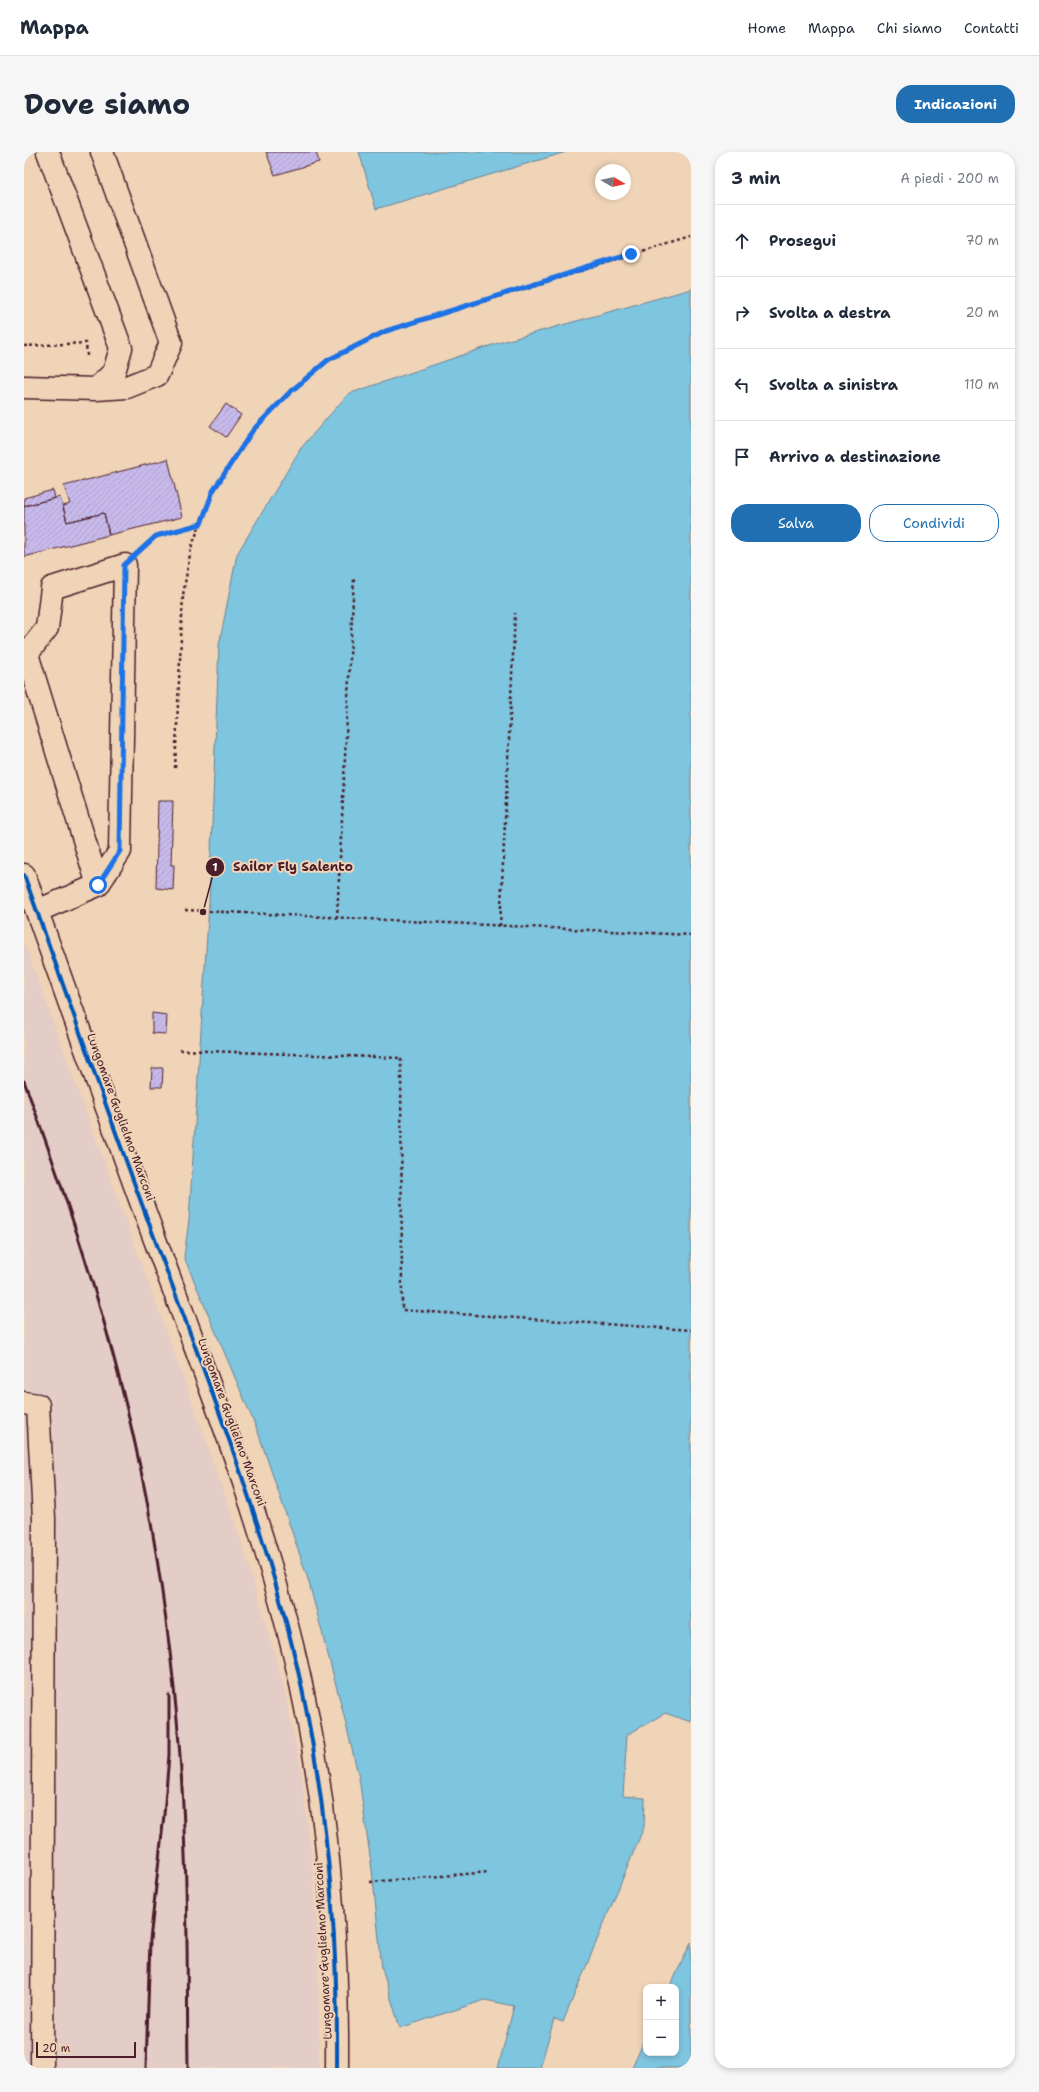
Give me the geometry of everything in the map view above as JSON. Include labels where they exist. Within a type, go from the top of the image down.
[{"type":"street","points":[[48,152],[121,348],[114,372],[94,389]]},
{"type":"street","points":[[24,387],[94,389],[127,388],[157,376],[171,343],[102,152]]},
{"type":"street","points":[[37,911],[98,885],[120,851],[124,565],[52,588],[47,628],[27,654],[98,885]]},
{"type":"street","name":"Lungomare Guglielmo Marconi","points":[[24,875],[143,1209],[241,1470],[290,1638],[302,1690],[318,1774],[330,1868],[335,1928],[338,2068]]},
{"type":"street","points":[[24,1403],[38,1405],[44,1519],[42,2068]]},
{"type":"path","points":[[175,768],[183,595],[191,548],[213,491],[253,430],[290,392],[328,360],[386,331],[691,237]]},
{"type":"path","points":[[24,346],[86,343],[94,389]]},
{"type":"path","points":[[124,565],[156,536],[201,524]]},
{"type":"path","points":[[337,918],[354,577]]},
{"type":"path","points":[[500,926],[515,613]]},
{"type":"path","points":[[185,910],[691,936]]},
{"type":"path","points":[[180,1050],[400,1058],[402,1310],[691,1330]]},
{"type":"path","points":[[370,1882],[489,1872]]},
{"type":"shaded area","points":[[24,942],[204,1435],[247,1559],[282,1681],[300,1765],[313,1870],[318,1936],[319,2068],[24,2068]]},
{"type":"water","points":[[359,152],[566,152],[376,209]]},
{"type":"water","points":[[691,289],[691,1722],[665,1713],[627,1735],[623,1796],[645,1798],[644,1827],[563,2022],[554,2019],[540,2068],[498,2068],[514,2006],[485,2000],[400,2028],[382,1969],[372,1870],[359,1778],[308,1579],[258,1432],[184,1257],[189,1220],[209,903],[219,645],[237,554],[301,448],[348,394],[498,343]]},
{"type":"water","points":[[691,1942],[691,2068],[632,2068],[643,2044],[643,2056],[679,2056],[679,1984],[671,1984]]},
{"type":"building","points":[[266,152],[316,152],[319,162],[275,175]]},
{"type":"building","points":[[226,404],[241,415],[226,437],[210,426]]},
{"type":"building","points":[[168,459],[182,517],[109,535],[104,513],[67,522],[63,506],[70,504],[64,486]]},
{"type":"building","points":[[53,490],[55,498],[24,506],[24,498]]},
{"type":"building","points":[[60,497],[67,522],[104,513],[109,535],[24,557],[24,506]]},
{"type":"building","points":[[158,801],[173,801],[171,865],[174,865],[173,890],[156,888]]},
{"type":"building","points":[[152,1013],[167,1015],[166,1034],[152,1033]]},
{"type":"building","points":[[152,1068],[163,1068],[162,1087],[151,1087]]},
{"type":"railway","points":[[24,1081],[44,1135],[80,1244],[113,1354],[140,1466],[158,1564],[174,1689],[181,1772],[187,1908],[188,2068]]},
{"type":"railway","points":[[146,2068],[150,1940],[169,1755],[169,1695]]},
{"type":"cycle path","points":[[24,875],[123,1153],[218,1407],[255,1517],[288,1628],[310,1731],[325,1827],[330,1875],[336,1971],[337,2068]]},
{"type":"place","name":"Sailor Fly Salento","points":[[203,912]]},
{"type":"route","points":[[98,885],[120,851],[124,565],[156,536],[201,524],[213,491],[253,430],[290,392],[328,360],[386,331],[631,254]]}]
